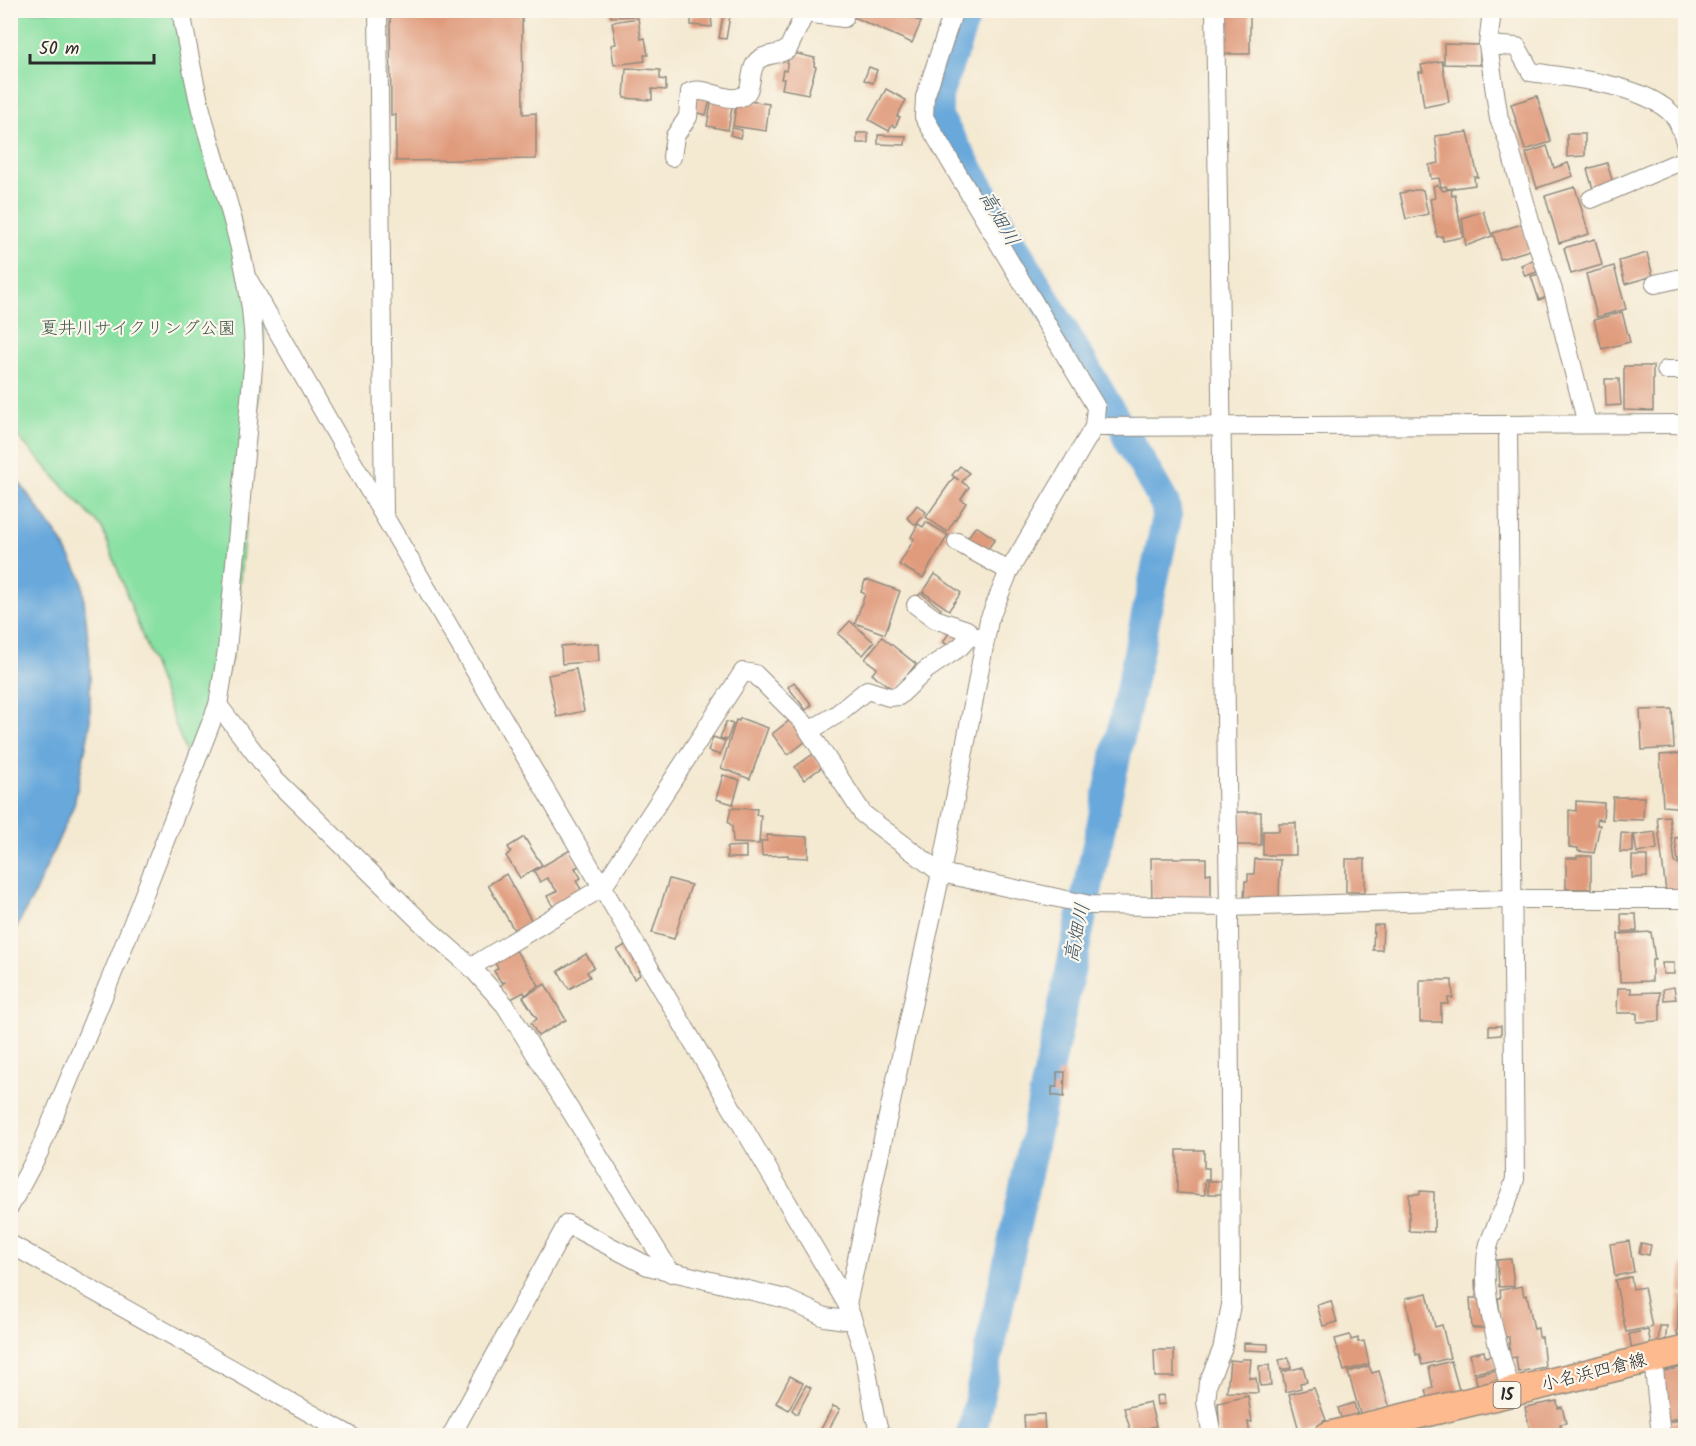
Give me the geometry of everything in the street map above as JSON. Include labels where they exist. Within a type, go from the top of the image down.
[{"type":"main road","name":"小名浜四倉線","points":[[1328,1436],[1512,1394],[1686,1350]]},
{"type":"street","points":[[10,1206],[39,1152],[218,705],[226,650],[254,356],[254,323],[249,281],[201,107],[181,10]]},
{"type":"street","points":[[378,10],[384,514]]},
{"type":"street","points":[[850,1312],[941,873],[977,637],[1009,572],[1094,426],[1096,407],[924,117],[925,97],[954,10]]},
{"type":"street","points":[[1212,1436],[1206,1402],[1208,1383],[1222,1350],[1231,1305],[1229,907],[1215,10]]},
{"type":"street","points":[[1492,10],[1488,45],[1499,119],[1508,138],[1533,231],[1553,290],[1587,424]]},
{"type":"street","points":[[672,157],[675,136],[688,117],[690,92],[702,91],[732,98],[744,95],[752,84],[760,58],[788,49],[799,12],[844,18]]},
{"type":"street","points":[[1488,45],[1517,47],[1531,72],[1621,89],[1655,101],[1675,116],[1686,145]]},
{"type":"street","points":[[1591,199],[1686,159]]},
{"type":"street","points":[[1655,284],[1686,277]]},
{"type":"street","points":[[249,281],[850,1312],[867,1363],[875,1417],[881,1436]]},
{"type":"street","points":[[1666,370],[1686,370]]},
{"type":"street","points":[[1094,426],[1686,424]]},
{"type":"street","points":[[1508,426],[1510,899],[1515,1179],[1511,1196],[1489,1245],[1486,1273],[1495,1337],[1512,1394]]},
{"type":"street","points":[[957,542],[1009,572]]},
{"type":"street","points":[[916,606],[935,619],[967,630],[977,637]]},
{"type":"street","points":[[809,731],[836,715],[867,690],[889,697],[899,696],[926,670],[977,637]]},
{"type":"street","points":[[471,967],[603,887],[743,672],[755,674],[809,731],[862,814],[941,873],[1084,904],[1229,907],[1510,899],[1686,899]]},
{"type":"street","points":[[218,705],[274,778],[428,929],[471,967],[506,1005],[671,1273]]},
{"type":"street","points":[[451,1436],[567,1224],[648,1266],[786,1299],[825,1317],[850,1312]]},
{"type":"street","points":[[10,1244],[351,1436]]},
{"type":"street","points":[[1653,1359],[1660,1436]]},
{"type":"green space","name":"夏井川サイクリング公園","points":[[11,11],[185,11],[189,41],[266,318],[232,656],[193,772],[102,528],[11,429]]},
{"type":"water","points":[[11,471],[60,539],[82,579],[90,659],[90,726],[74,805],[32,899],[11,937]]},
{"type":"building","points":[[390,10],[522,10],[523,114],[536,113],[536,159],[396,161],[396,115],[391,115]]},
{"type":"building","points":[[610,10],[638,10],[638,16],[611,17]]},
{"type":"building","points":[[724,10],[731,10],[726,39],[719,38]]},
{"type":"building","points":[[851,10],[894,10],[921,22],[912,43],[849,15]]},
{"type":"building","points":[[1220,11],[1250,11],[1250,54],[1219,54]]},
{"type":"building","points":[[711,13],[712,27],[691,25],[691,16]]},
{"type":"building","points":[[638,18],[641,39],[645,38],[648,55],[644,55],[645,61],[614,65],[611,45],[616,44],[612,22]]},
{"type":"building","points":[[1444,44],[1480,45],[1480,65],[1444,64]]},
{"type":"building","points":[[789,52],[815,58],[814,66],[816,67],[808,94],[782,89],[784,79],[781,79],[783,70],[786,71]]},
{"type":"building","points":[[1442,61],[1449,102],[1424,107],[1419,72],[1423,72],[1421,65]]},
{"type":"building","points":[[869,67],[877,70],[873,83],[864,80]]},
{"type":"building","points":[[626,68],[660,70],[660,79],[666,80],[666,90],[652,89],[652,100],[624,98]]},
{"type":"building","points":[[886,89],[906,100],[897,116],[900,117],[895,127],[892,125],[889,131],[869,120]]},
{"type":"building","points":[[697,96],[710,100],[706,115],[692,111]]},
{"type":"building","points":[[1537,96],[1551,142],[1525,150],[1511,104]]},
{"type":"building","points":[[712,98],[733,102],[728,130],[707,126]]},
{"type":"building","points":[[741,100],[769,104],[766,131],[733,126],[736,106],[740,107]]},
{"type":"building","points":[[732,128],[742,130],[740,138],[730,135]]},
{"type":"building","points":[[1468,132],[1478,177],[1474,177],[1475,185],[1447,189],[1446,186],[1441,187],[1439,178],[1431,179],[1429,165],[1439,163],[1435,136]]},
{"type":"building","points":[[857,133],[868,133],[868,143],[857,143]]},
{"type":"building","points":[[1567,134],[1585,134],[1585,156],[1567,157]]},
{"type":"building","points":[[878,135],[906,136],[905,145],[878,144]]},
{"type":"building","points":[[1547,146],[1554,168],[1568,163],[1573,176],[1537,188],[1526,153]]},
{"type":"building","points":[[1607,163],[1613,183],[1593,189],[1587,169]]},
{"type":"building","points":[[1438,185],[1443,191],[1451,189],[1452,196],[1455,195],[1463,237],[1443,241],[1442,236],[1437,237],[1430,199],[1435,198],[1433,186]]},
{"type":"building","points":[[1575,187],[1589,234],[1559,243],[1545,196]]},
{"type":"building","points":[[1423,190],[1428,214],[1406,219],[1400,193]]},
{"type":"building","points":[[1483,211],[1492,236],[1466,246],[1462,218]]},
{"type":"building","points":[[1522,224],[1530,250],[1500,259],[1493,233]]},
{"type":"building","points":[[1595,239],[1602,265],[1571,274],[1564,248]]},
{"type":"building","points":[[1647,253],[1653,276],[1625,284],[1619,261]]},
{"type":"building","points":[[1533,260],[1537,272],[1525,276],[1521,265]]},
{"type":"building","points":[[1614,266],[1626,309],[1597,317],[1586,274]]},
{"type":"building","points":[[1540,274],[1547,297],[1539,300],[1531,276]]},
{"type":"building","points":[[1622,312],[1630,342],[1602,349],[1594,320]]},
{"type":"building","points":[[1624,366],[1653,366],[1653,411],[1624,410]]},
{"type":"building","points":[[1605,379],[1619,379],[1621,405],[1606,406]]},
{"type":"building","points":[[960,466],[969,473],[962,482],[969,487],[961,499],[966,503],[947,532],[926,517],[954,477],[959,480],[952,475]]},
{"type":"building","points":[[917,505],[926,512],[916,525],[907,518]]},
{"type":"building","points":[[926,522],[948,535],[923,578],[899,565],[914,539],[911,537],[918,524],[923,527]]},
{"type":"building","points":[[976,526],[995,539],[985,553],[966,540]]},
{"type":"building","points":[[935,574],[961,593],[949,610],[923,592]]},
{"type":"building","points":[[869,580],[900,591],[885,634],[855,623],[865,594],[861,592],[865,581]]},
{"type":"building","points":[[921,593],[941,609],[935,616],[915,599]]},
{"type":"building","points":[[850,621],[874,642],[863,655],[838,634]]},
{"type":"building","points":[[951,630],[961,637],[953,648],[943,642]]},
{"type":"building","points":[[882,637],[916,664],[895,691],[872,674],[877,668],[865,659]]},
{"type":"building","points":[[598,643],[599,661],[562,664],[561,646]]},
{"type":"building","points":[[576,669],[584,711],[557,717],[548,675]]},
{"type":"building","points":[[794,682],[812,705],[806,710],[788,687]]},
{"type":"building","points":[[1672,709],[1674,748],[1642,750],[1640,710]]},
{"type":"building","points":[[740,718],[768,728],[750,779],[721,768],[736,720],[739,721]]},
{"type":"building","points":[[790,720],[806,741],[788,755],[772,734]]},
{"type":"building","points":[[726,722],[733,724],[727,740],[720,738]]},
{"type":"building","points":[[713,737],[725,741],[720,755],[708,751]]},
{"type":"building","points":[[1686,753],[1686,808],[1663,806],[1660,755]]},
{"type":"building","points":[[813,754],[822,767],[804,780],[795,767]]},
{"type":"building","points":[[723,775],[740,780],[733,804],[716,799]]},
{"type":"building","points":[[1613,797],[1644,797],[1643,820],[1612,819]]},
{"type":"building","points":[[1576,801],[1604,803],[1603,820],[1597,819],[1597,825],[1600,825],[1594,853],[1569,847],[1569,810],[1576,811]]},
{"type":"building","points":[[731,808],[757,809],[756,815],[761,815],[759,844],[733,843],[732,826],[728,822]]},
{"type":"building","points":[[1233,812],[1261,812],[1261,845],[1233,845]]},
{"type":"building","points":[[1669,816],[1675,863],[1679,863],[1682,890],[1666,892],[1657,817]]},
{"type":"building","points":[[1279,823],[1296,823],[1296,855],[1263,855],[1263,831],[1279,831]]},
{"type":"building","points":[[1655,832],[1657,849],[1637,853],[1634,835]]},
{"type":"building","points":[[1621,833],[1633,834],[1633,852],[1620,852]]},
{"type":"building","points":[[767,835],[808,837],[808,858],[788,857],[788,855],[762,856],[761,841],[767,841]]},
{"type":"building","points":[[524,837],[542,865],[520,878],[506,856],[511,852],[508,847]]},
{"type":"building","points":[[1686,837],[1686,860],[1678,861],[1675,838]]},
{"type":"building","points":[[746,846],[746,858],[727,858],[727,847]]},
{"type":"building","points":[[570,850],[579,866],[575,868],[581,878],[576,881],[584,894],[555,910],[547,896],[557,891],[547,878],[540,882],[534,871]]},
{"type":"building","points":[[1577,856],[1591,856],[1591,889],[1566,889],[1566,858],[1577,858]]},
{"type":"building","points":[[1632,856],[1647,856],[1647,877],[1632,878]]},
{"type":"building","points":[[1151,858],[1206,858],[1206,874],[1211,873],[1211,902],[1152,902]]},
{"type":"building","points":[[1255,859],[1280,860],[1279,902],[1244,901],[1245,881],[1248,881],[1248,874],[1254,874]]},
{"type":"building","points":[[1346,859],[1365,859],[1365,892],[1346,892]]},
{"type":"building","points":[[1686,861],[1686,886],[1684,886],[1682,862]]},
{"type":"building","points":[[506,874],[531,920],[517,935],[488,885]]},
{"type":"building","points":[[669,879],[691,885],[674,939],[652,933]]},
{"type":"building","points":[[1621,914],[1636,914],[1637,931],[1622,932]]},
{"type":"building","points":[[1374,925],[1383,925],[1382,950],[1373,950]]},
{"type":"building","points":[[1651,932],[1655,960],[1652,960],[1652,981],[1620,982],[1618,934]]},
{"type":"building","points":[[629,943],[645,967],[638,971],[640,975],[634,979],[617,950]]},
{"type":"building","points":[[515,949],[539,985],[525,995],[524,992],[511,999],[500,986],[505,982],[501,982],[494,971],[498,968],[493,960]]},
{"type":"building","points":[[586,954],[594,967],[587,972],[590,977],[569,989],[558,971]]},
{"type":"building","points":[[1662,963],[1674,963],[1674,974],[1663,974]]},
{"type":"building","points":[[1420,980],[1452,980],[1453,998],[1448,998],[1448,1004],[1441,1004],[1441,1022],[1420,1022]]},
{"type":"building","points":[[545,984],[566,1020],[538,1036],[531,1023],[537,1019],[523,997]]},
{"type":"building","points":[[1674,987],[1676,999],[1664,1000],[1663,989]]},
{"type":"building","points":[[1618,988],[1631,988],[1631,993],[1660,992],[1660,1021],[1637,1022],[1637,1013],[1617,1013]]},
{"type":"building","points":[[1489,1026],[1501,1026],[1501,1035],[1489,1036]]},
{"type":"building","points":[[1057,1072],[1065,1072],[1064,1097],[1052,1095],[1052,1087],[1057,1087]]},
{"type":"building","points":[[1177,1150],[1204,1150],[1204,1168],[1209,1168],[1209,1180],[1205,1180],[1205,1195],[1177,1193]]},
{"type":"building","points":[[1208,1181],[1224,1181],[1224,1194],[1208,1194]]},
{"type":"building","points":[[1420,1191],[1434,1192],[1434,1232],[1409,1231],[1409,1194],[1420,1194]]},
{"type":"building","points":[[1629,1241],[1634,1272],[1615,1276],[1610,1244]]},
{"type":"building","points":[[1641,1243],[1651,1245],[1649,1255],[1639,1253]]},
{"type":"building","points":[[1511,1259],[1514,1286],[1499,1287],[1497,1260]]},
{"type":"building","points":[[1682,1265],[1686,1265],[1686,1294],[1679,1293]]},
{"type":"building","points":[[1631,1277],[1633,1289],[1644,1287],[1652,1327],[1626,1332],[1615,1280]]},
{"type":"building","points":[[1483,1279],[1486,1328],[1472,1328],[1470,1298],[1476,1298],[1475,1280]]},
{"type":"building","points":[[1522,1286],[1524,1296],[1527,1295],[1534,1329],[1538,1328],[1539,1337],[1542,1337],[1545,1367],[1518,1372],[1516,1357],[1510,1358],[1509,1337],[1503,1337],[1498,1298],[1501,1298],[1500,1290]]},
{"type":"building","points":[[1427,1293],[1435,1327],[1442,1325],[1450,1358],[1422,1365],[1419,1354],[1416,1355],[1406,1298]]},
{"type":"building","points":[[1679,1295],[1686,1296],[1686,1335],[1677,1335]]},
{"type":"building","points":[[1331,1301],[1337,1322],[1323,1326],[1317,1305]]},
{"type":"building","points":[[1660,1326],[1667,1326],[1665,1343],[1658,1342]]},
{"type":"building","points":[[1648,1330],[1651,1345],[1633,1355],[1629,1334]]},
{"type":"building","points":[[1350,1335],[1351,1340],[1358,1338],[1358,1342],[1364,1341],[1369,1364],[1344,1371],[1335,1339]]},
{"type":"building","points":[[1244,1343],[1268,1344],[1268,1351],[1244,1350]]},
{"type":"building","points":[[1154,1350],[1174,1350],[1174,1377],[1155,1377]]},
{"type":"building","points":[[1484,1351],[1485,1357],[1494,1355],[1497,1368],[1474,1373],[1470,1354]]},
{"type":"building","points":[[1289,1358],[1291,1368],[1281,1370],[1279,1360]]},
{"type":"building","points":[[1251,1359],[1249,1378],[1256,1378],[1258,1393],[1227,1392],[1230,1360],[1241,1361]]},
{"type":"building","points":[[1451,1361],[1461,1397],[1430,1405],[1426,1390],[1433,1388],[1429,1367]]},
{"type":"building","points":[[1269,1365],[1271,1385],[1260,1386],[1259,1366]]},
{"type":"building","points":[[1369,1366],[1372,1373],[1379,1371],[1390,1409],[1361,1417],[1348,1372]]},
{"type":"building","points":[[1303,1367],[1307,1382],[1300,1383],[1301,1388],[1286,1392],[1282,1372]]},
{"type":"building","points":[[1686,1367],[1686,1417],[1664,1421],[1659,1372]]},
{"type":"building","points":[[1497,1370],[1502,1388],[1479,1394],[1475,1375]]},
{"type":"building","points":[[790,1376],[803,1383],[789,1410],[776,1403]]},
{"type":"building","points":[[806,1385],[811,1388],[797,1414],[792,1410]]},
{"type":"building","points":[[1314,1388],[1326,1420],[1323,1421],[1324,1427],[1300,1434],[1289,1394]]},
{"type":"building","points":[[1163,1395],[1165,1404],[1157,1405],[1156,1396]]},
{"type":"building","points":[[1248,1396],[1252,1422],[1248,1422],[1250,1436],[1220,1436],[1218,1403]]},
{"type":"building","points":[[1557,1401],[1558,1408],[1562,1407],[1566,1423],[1560,1424],[1563,1436],[1531,1436],[1525,1407]]},
{"type":"building","points":[[1150,1402],[1156,1426],[1131,1432],[1124,1408]]},
{"type":"building","points":[[1354,1403],[1359,1420],[1343,1424],[1338,1408]]},
{"type":"building","points":[[833,1406],[840,1409],[825,1436],[819,1433]]},
{"type":"building","points":[[1044,1414],[1045,1436],[1025,1436],[1024,1415]]},
{"type":"building","points":[[1686,1419],[1686,1436],[1666,1436],[1664,1423]]},
{"type":"building","points":[[1159,1429],[1160,1436],[1137,1436],[1137,1435]]},
{"type":"building","points":[[1423,1430],[1423,1436],[1407,1436],[1407,1433]]},
{"type":"building","points":[[1077,1431],[1101,1432],[1101,1436],[1077,1436]]},
{"type":"waterway","name":"高畑川","points":[[968,10],[938,95],[938,117],[1115,418]]},
{"type":"waterway","name":"高畑川","points":[[971,1436],[1167,517],[1165,504],[1127,437]]}]
